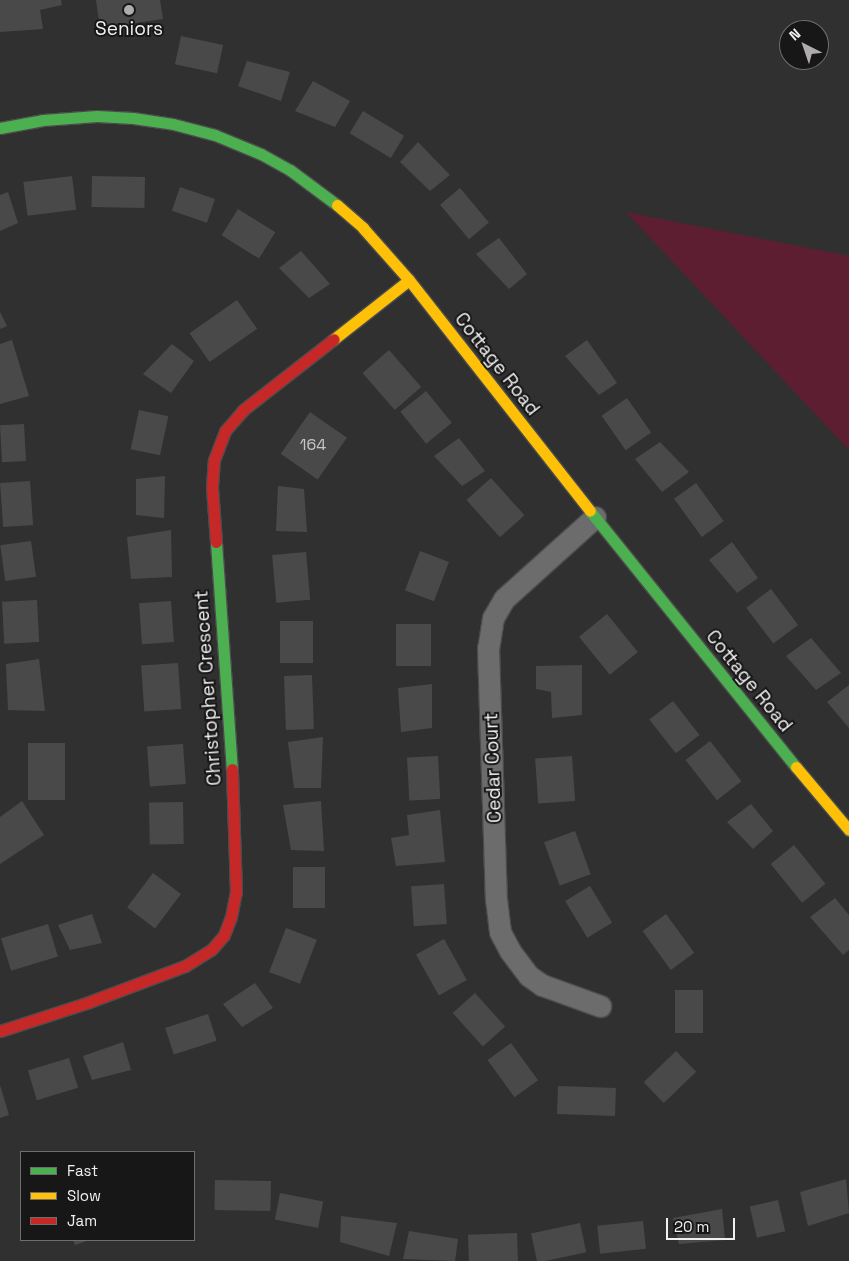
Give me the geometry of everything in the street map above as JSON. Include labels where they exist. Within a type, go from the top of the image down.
[{"type":"street","name":"Cottage Road","points":[[0,128],[43,120],[109,116],[173,124],[235,142],[276,162],[327,195],[353,218],[409,280],[595,518],[849,830]]},
{"type":"street","name":"Christopher Crescent","points":[[0,1031],[89,1002],[185,966],[205,955],[224,935],[231,917],[236,892],[230,751],[212,487],[214,460],[225,431],[243,410],[409,280]]},
{"type":"street","name":"Cedar Court","points":[[595,518],[504,599],[493,618],[488,648],[496,899],[500,932],[510,951],[529,976],[542,985],[600,1006]]},
{"type":"shaded area","points":[[626,212],[849,256],[849,450]]},
{"type":"building","name":"Seniors","points":[[0,0],[61,0],[62,5],[40,10],[43,29],[0,32]]},
{"type":"building","name":"Seniors","points":[[96,0],[160,0],[163,19],[100,28]]},
{"type":"building","points":[[181,36],[223,45],[217,73],[175,64]]},
{"type":"building","points":[[247,61],[290,72],[281,101],[238,86]]},
{"type":"building","points":[[313,81],[350,101],[335,127],[295,111]]},
{"type":"building","points":[[363,111],[404,136],[391,158],[350,133]]},
{"type":"building","points":[[418,142],[450,175],[430,191],[400,162]]},
{"type":"building","points":[[72,176],[76,210],[28,216],[23,182]]},
{"type":"building","points":[[92,176],[145,177],[144,208],[91,207]]},
{"type":"building","points":[[180,187],[215,199],[207,223],[172,211]]},
{"type":"building","points":[[460,188],[489,222],[469,239],[440,205]]},
{"type":"building","points":[[8,192],[18,223],[0,231],[0,195]]},
{"type":"building","points":[[238,209],[275,232],[259,259],[222,235]]},
{"type":"building","points":[[499,238],[527,274],[509,289],[476,254]]},
{"type":"building","points":[[301,251],[330,284],[309,298],[279,268]]},
{"type":"building","points":[[237,300],[257,329],[210,362],[189,333]]},
{"type":"building","points":[[0,312],[7,326],[0,329]]},
{"type":"building","points":[[12,340],[29,396],[0,404],[0,344]]},
{"type":"building","points":[[587,340],[617,383],[599,395],[565,356]]},
{"type":"building","points":[[172,344],[194,361],[171,393],[143,374]]},
{"type":"building","points":[[389,350],[421,387],[395,410],[363,373]]},
{"type":"building","points":[[426,391],[452,423],[426,444],[400,412]]},
{"type":"building","points":[[627,398],[651,432],[626,450],[602,416]]},
{"type":"building","points":[[139,410],[168,416],[160,455],[131,449]]},
{"type":"building","points":[[310,412],[347,438],[318,480],[281,454]]},
{"type":"building","points":[[24,424],[26,461],[2,462],[0,425]]},
{"type":"building","points":[[459,438],[485,471],[462,486],[434,456]]},
{"type":"building","points":[[660,442],[689,472],[662,492],[635,459]]},
{"type":"building","points":[[165,476],[164,518],[136,515],[136,479]]},
{"type":"building","points":[[491,478],[524,515],[500,537],[466,500]]},
{"type":"building","points":[[30,481],[33,525],[3,527],[0,483]]},
{"type":"building","points":[[696,483],[724,521],[702,537],[674,499]]},
{"type":"building","points":[[278,486],[304,489],[307,532],[276,531]]},
{"type":"building","points":[[171,530],[172,577],[131,579],[127,537]]},
{"type":"building","points":[[31,541],[36,577],[5,581],[0,545]]},
{"type":"building","points":[[732,542],[758,578],[737,593],[709,560]]},
{"type":"building","points":[[420,551],[449,562],[434,601],[405,590]]},
{"type":"building","points":[[306,552],[310,600],[276,603],[272,555]]},
{"type":"building","points":[[771,589],[798,625],[773,644],[746,608]]},
{"type":"building","points":[[37,600],[39,642],[4,644],[2,602]]},
{"type":"building","points":[[171,601],[174,642],[142,644],[139,603]]},
{"type":"building","points":[[607,614],[638,652],[610,675],[579,637]]},
{"type":"building","points":[[280,621],[313,621],[313,663],[280,663]]},
{"type":"building","points":[[396,624],[431,624],[431,666],[396,666]]},
{"type":"building","points":[[811,638],[841,673],[816,690],[786,656]]},
{"type":"building","points":[[39,659],[45,711],[8,710],[6,664]]},
{"type":"building","points":[[178,663],[181,709],[144,711],[141,666]]},
{"type":"building","points":[[582,665],[582,715],[552,718],[551,692],[536,689],[536,666]]},
{"type":"building","points":[[312,675],[314,729],[286,730],[284,676]]},
{"type":"building","points":[[432,684],[432,728],[401,732],[398,688]]},
{"type":"building","points":[[849,685],[849,728],[827,702]]},
{"type":"building","points":[[673,701],[699,735],[676,753],[649,719]]},
{"type":"building","points":[[323,737],[321,788],[294,788],[288,742]]},
{"type":"building","points":[[710,741],[741,781],[717,800],[686,760]]},
{"type":"building","points":[[28,743],[65,743],[65,800],[28,800]]},
{"type":"building","points":[[183,744],[186,784],[150,786],[147,747]]},
{"type":"building","points":[[438,756],[440,799],[409,801],[407,758]]},
{"type":"building","points":[[572,756],[575,801],[538,803],[535,759]]},
{"type":"building","points":[[22,801],[44,835],[0,864],[0,817]]},
{"type":"building","points":[[321,801],[324,851],[291,850],[283,805]]},
{"type":"building","points":[[183,802],[184,844],[150,845],[149,803]]},
{"type":"building","points":[[751,804],[773,831],[753,849],[727,822]]},
{"type":"building","points":[[440,810],[445,862],[396,866],[391,838],[409,835],[407,815]]},
{"type":"building","points":[[575,831],[591,874],[560,886],[544,842]]},
{"type":"building","points":[[794,845],[825,884],[802,903],[771,864]]},
{"type":"building","points":[[293,867],[325,867],[325,908],[293,908]]},
{"type":"building","points":[[153,873],[181,894],[155,928],[127,907]]},
{"type":"building","points":[[444,884],[447,924],[414,926],[411,886]]},
{"type":"building","points":[[590,886],[612,923],[587,938],[565,901]]},
{"type":"building","points":[[835,898],[849,915],[849,950],[843,955],[810,917]]},
{"type":"building","points":[[92,914],[102,943],[70,950],[58,925]]},
{"type":"building","points":[[666,914],[694,953],[671,970],[643,931]]},
{"type":"building","points":[[48,924],[58,957],[11,971],[1,938]]},
{"type":"building","points":[[286,928],[317,940],[300,984],[269,972]]},
{"type":"building","points":[[444,939],[467,980],[439,996],[416,955]]},
{"type":"building","points":[[255,983],[273,1008],[242,1027],[223,1004]]},
{"type":"building","points":[[675,990],[703,990],[703,1033],[675,1033]]},
{"type":"building","points":[[475,993],[505,1026],[483,1047],[453,1013]]},
{"type":"building","points":[[208,1014],[217,1041],[174,1055],[165,1028]]},
{"type":"building","points":[[123,1042],[131,1070],[92,1080],[83,1056]]},
{"type":"building","points":[[511,1043],[538,1080],[515,1097],[488,1060]]},
{"type":"building","points":[[676,1051],[696,1072],[664,1103],[644,1082]]},
{"type":"building","points":[[69,1058],[78,1088],[37,1100],[28,1071]]},
{"type":"building","points":[[0,1085],[9,1115],[0,1118]]},
{"type":"building","points":[[558,1086],[616,1088],[615,1116],[557,1114]]},
{"type":"building","points":[[846,1179],[849,1213],[808,1226],[800,1192]]},
{"type":"building","points":[[215,1180],[271,1181],[270,1211],[214,1210]]},
{"type":"building","points":[[280,1193],[323,1201],[318,1228],[275,1220]]},
{"type":"building","points":[[778,1200],[785,1231],[757,1238],[750,1207]]},
{"type":"building","points":[[722,1209],[725,1240],[679,1244],[673,1218]]},
{"type":"building","points":[[341,1216],[397,1223],[389,1256],[340,1242]]},
{"type":"building","points":[[643,1221],[646,1249],[600,1254],[597,1226]]},
{"type":"building","points":[[580,1223],[586,1252],[537,1261],[531,1233]]},
{"type":"building","points":[[409,1231],[458,1239],[455,1261],[403,1259]]},
{"type":"building","points":[[517,1233],[518,1261],[469,1261],[468,1235]]},
{"type":"building","points":[[73,1241],[87,1241],[75,1245]]},
{"type":"traffic: fast","points":[[0,128],[43,120],[97,116],[133,118],[173,124],[215,135],[261,154],[290,170],[337,205]]},
{"type":"traffic: fast","points":[[590,511],[796,767]]},
{"type":"traffic: fast","points":[[216,542],[232,769]]},
{"type":"traffic: slow","points":[[337,205],[363,228],[409,280],[590,511]]},
{"type":"traffic: slow","points":[[334,339],[409,280]]},
{"type":"traffic: slow","points":[[796,767],[849,830]]},
{"type":"traffic: jam","points":[[216,542],[212,487],[214,460],[225,431],[243,410],[334,339]]},
{"type":"traffic: jam","points":[[0,1031],[89,1002],[185,966],[212,949],[224,935],[231,917],[236,892],[232,769]]},
{"type":"place","name":"Seniors","points":[[129,10]]}]
